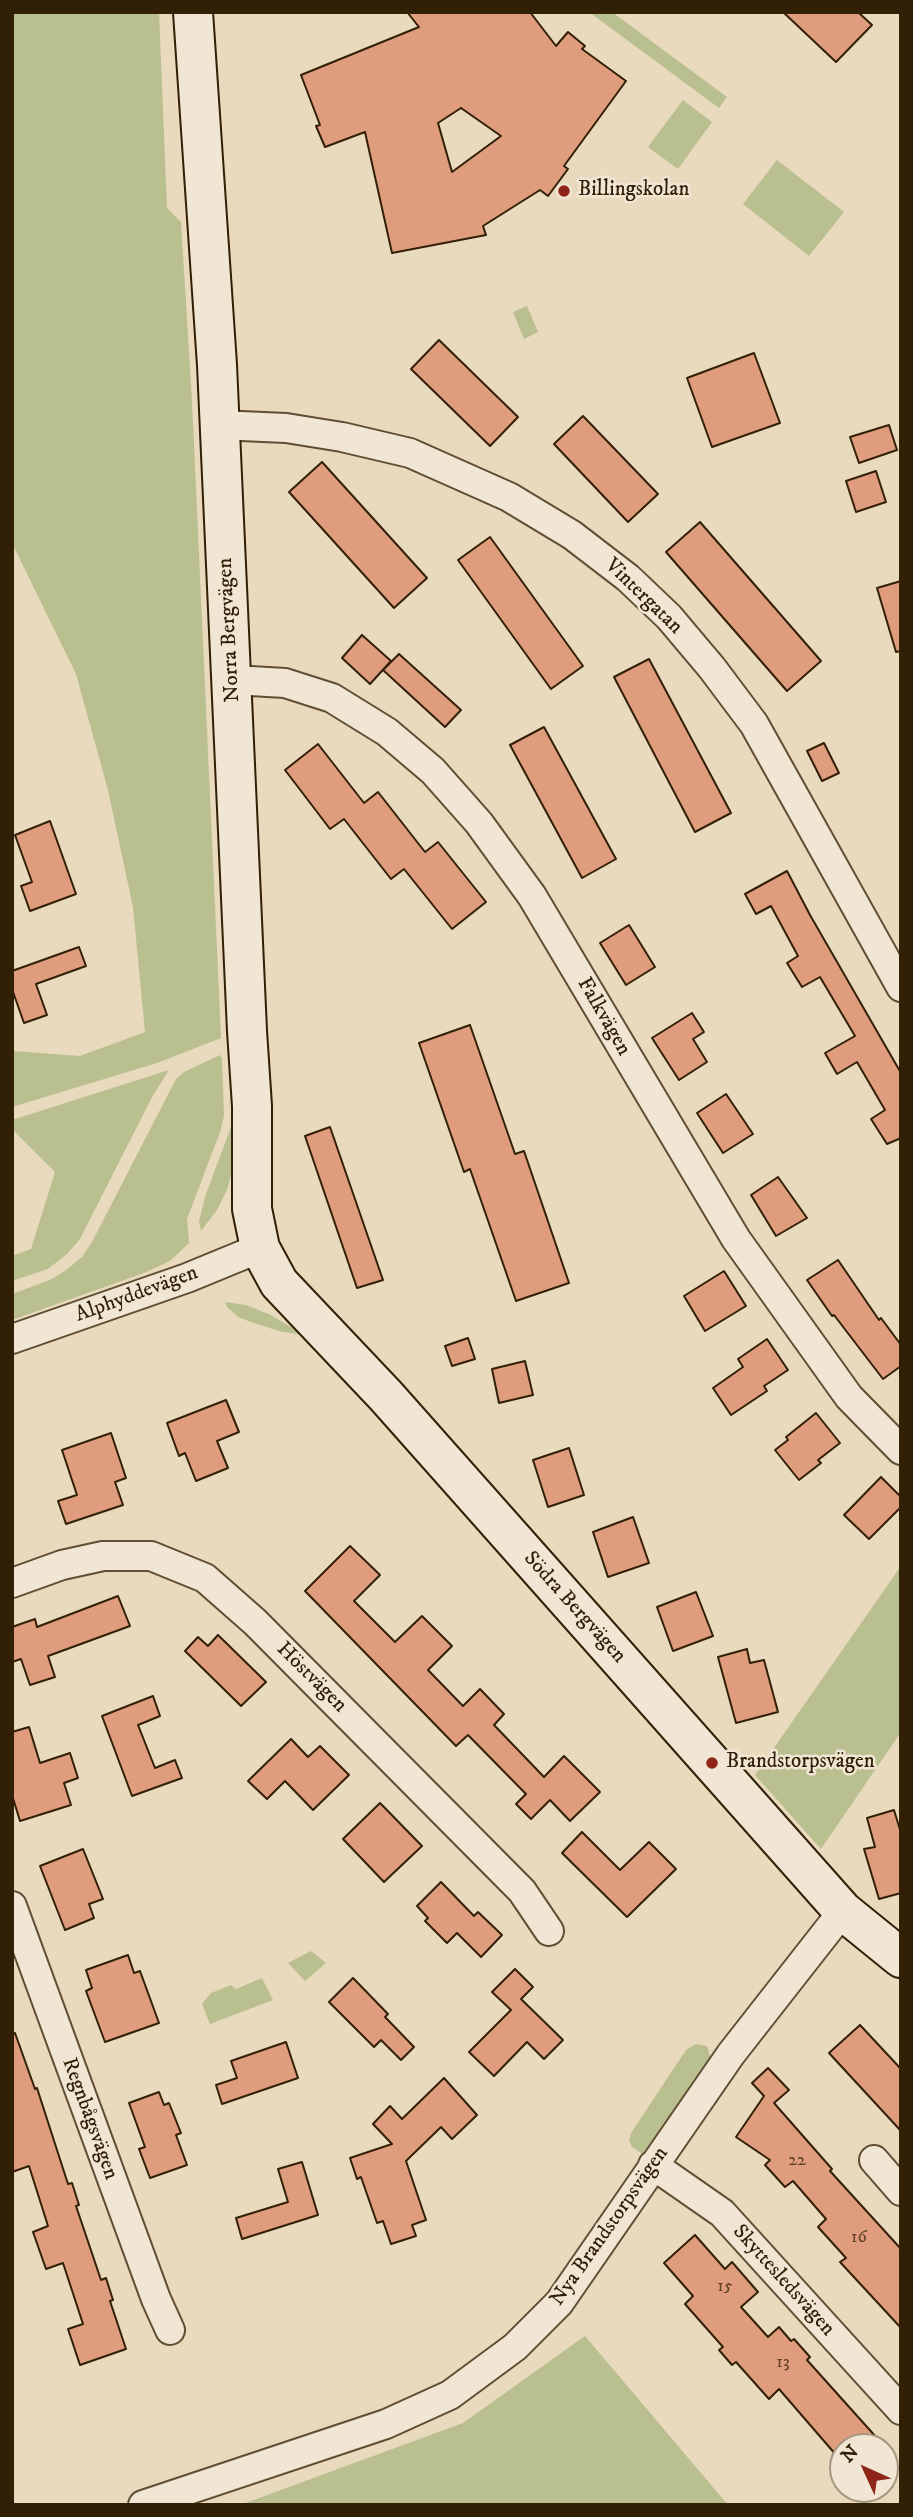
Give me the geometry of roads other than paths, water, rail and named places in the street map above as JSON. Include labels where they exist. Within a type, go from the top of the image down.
[{"type":"street","name":"Norra Bergvägen","points":[[193,12],[218,365],[218,425],[233,680],[245,1005],[252,1106],[252,1209],[260,1248]]},
{"type":"street","name":"Vintergatan","points":[[218,425],[286,428],[342,437],[410,453],[509,497],[572,535],[628,578],[669,617],[754,723],[901,987]]},
{"type":"street","name":"Falkvägen","points":[[233,680],[285,683],[332,698],[387,732],[433,771],[479,824],[532,896],[736,1239],[849,1396],[901,1450]]},
{"type":"street","name":"Alphyddevägen","points":[[12,1339],[187,1278],[260,1248]]},
{"type":"street","name":"Södra Bergvägen","points":[[260,1248],[279,1283],[386,1396],[843,1911],[901,1958]]},
{"type":"street","name":"Höstvägen","points":[[12,1583],[62,1565],[103,1556],[151,1556],[205,1578],[255,1622],[522,1891],[548,1931]]},
{"type":"street","name":"Regnbågsvägen","points":[[12,1906],[18,1943],[170,2330]]},
{"type":"street","name":"Nya Brandstorpsvägen","points":[[143,2505],[386,2424],[450,2395],[515,2347],[559,2303],[731,2054],[843,1911]]},
{"type":"street","points":[[874,2160],[901,2191]]},
{"type":"street","name":"Skyttesledsvägen","points":[[653,2165],[722,2213],[901,2410]]},
{"type":"place","name":"Billingskolan","points":[[564,191]]},
{"type":"place","name":"Brandstorpsvägen","points":[[712,1763]]}]
